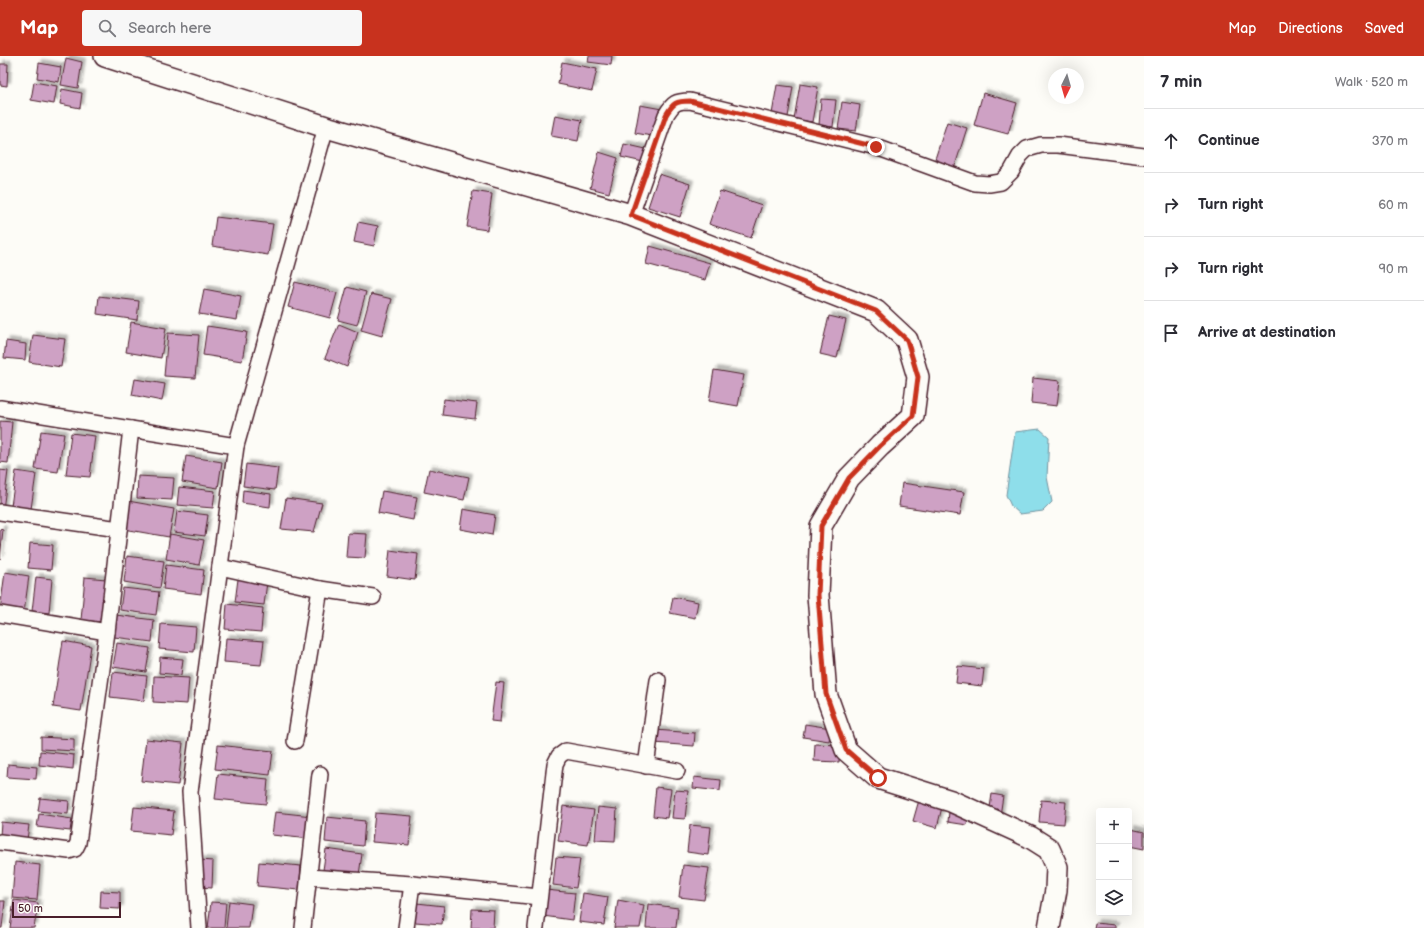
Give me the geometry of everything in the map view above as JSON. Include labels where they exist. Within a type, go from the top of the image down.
[{"type":"main road","points":[[111,57],[326,127],[631,215],[876,311],[907,340],[918,377],[913,416],[880,446],[849,478],[821,526],[818,595],[826,694],[846,750],[878,778],[951,801],[1030,837],[1049,849],[1057,867],[1056,890],[1049,928]]},
{"type":"street","points":[[631,215],[666,115],[672,106],[679,101],[690,101],[876,147],[976,183],[989,184],[1001,182],[1011,172],[1020,156],[1027,149],[1041,145],[1058,145],[1144,156]]},
{"type":"street","points":[[199,928],[190,792],[236,446],[326,127]]},
{"type":"street","points":[[0,408],[236,446]]},
{"type":"street","points":[[0,842],[69,851],[75,849],[78,843],[86,795],[107,632],[131,429]]},
{"type":"street","points":[[0,512],[119,529]]},
{"type":"street","points":[[220,567],[320,589],[374,597]]},
{"type":"street","points":[[295,741],[320,589]]},
{"type":"street","points":[[0,614],[107,632]]},
{"type":"street","points":[[646,766],[658,680]]},
{"type":"street","points":[[536,928],[555,764],[559,756],[566,752],[677,771]]},
{"type":"street","points":[[303,928],[320,774]]},
{"type":"street","points":[[309,877],[412,884],[539,897]]},
{"type":"street","points":[[406,928],[412,884]]},
{"type":"water","points":[[1040,429],[1049,437],[1047,477],[1052,502],[1043,511],[1020,514],[1011,506],[1006,495],[1015,432]]},
{"type":"building","points":[[589,56],[612,56],[611,65],[588,62]]},
{"type":"building","points":[[66,58],[82,62],[78,88],[61,85]]},
{"type":"building","points":[[562,62],[597,69],[592,91],[558,84]]},
{"type":"building","points":[[39,63],[61,67],[59,82],[37,78]]},
{"type":"building","points":[[0,64],[8,64],[7,86],[0,85]]},
{"type":"building","points":[[34,82],[57,86],[54,104],[31,100]]},
{"type":"building","points":[[800,84],[818,87],[812,122],[794,119]]},
{"type":"building","points":[[777,85],[793,87],[788,117],[772,114]]},
{"type":"building","points":[[62,89],[82,93],[80,108],[60,104]]},
{"type":"building","points":[[983,93],[1017,103],[1008,134],[974,125]]},
{"type":"building","points":[[821,99],[836,100],[833,127],[819,125]]},
{"type":"building","points":[[842,102],[860,105],[856,131],[838,129]]},
{"type":"building","points":[[640,105],[662,109],[657,137],[635,133]]},
{"type":"building","points":[[555,115],[582,120],[578,141],[551,136]]},
{"type":"building","points":[[947,122],[967,128],[954,169],[934,162]]},
{"type":"building","points":[[624,144],[646,149],[643,162],[621,157]]},
{"type":"building","points":[[599,152],[618,158],[609,193],[590,188]]},
{"type":"building","points":[[659,174],[690,184],[680,217],[648,207]]},
{"type":"building","points":[[473,191],[492,194],[487,230],[467,227]]},
{"type":"building","points":[[720,191],[762,205],[751,238],[709,224]]},
{"type":"building","points":[[216,217],[273,224],[268,255],[212,246]]},
{"type":"building","points":[[358,222],[378,226],[374,246],[354,242]]},
{"type":"building","points":[[650,246],[710,263],[705,280],[646,264]]},
{"type":"building","points":[[295,282],[337,293],[330,318],[288,307]]},
{"type":"building","points":[[347,287],[366,292],[357,325],[338,320]]},
{"type":"building","points":[[204,289],[241,296],[237,320],[199,314]]},
{"type":"building","points":[[371,294],[392,299],[382,336],[361,330]]},
{"type":"building","points":[[99,296],[139,301],[137,320],[97,314]]},
{"type":"building","points":[[829,316],[846,320],[837,358],[820,354]]},
{"type":"building","points":[[131,322],[166,328],[161,358],[126,352]]},
{"type":"building","points":[[339,324],[358,332],[347,367],[325,358]]},
{"type":"building","points":[[207,326],[247,332],[242,361],[203,355]]},
{"type":"building","points":[[168,333],[199,335],[195,378],[164,376]]},
{"type":"building","points":[[33,335],[65,339],[61,367],[29,362]]},
{"type":"building","points":[[6,341],[26,344],[25,360],[4,358]]},
{"type":"building","points":[[714,370],[744,375],[738,406],[709,401]]},
{"type":"building","points":[[1033,378],[1060,381],[1057,406],[1031,403]]},
{"type":"building","points":[[135,379],[165,384],[162,401],[132,395]]},
{"type":"building","points":[[444,399],[477,403],[475,419],[442,415]]},
{"type":"building","points":[[0,421],[12,422],[8,463],[0,462]]},
{"type":"building","points":[[41,431],[64,434],[58,472],[35,469]]},
{"type":"building","points":[[71,433],[95,436],[90,477],[66,475]]},
{"type":"building","points":[[186,456],[222,462],[218,488],[182,482]]},
{"type":"building","points":[[246,464],[278,468],[275,490],[243,486]]},
{"type":"building","points":[[429,469],[469,477],[464,500],[424,492]]},
{"type":"building","points":[[0,470],[8,471],[3,510],[0,510]]},
{"type":"building","points":[[16,471],[36,474],[31,509],[11,506]]},
{"type":"building","points":[[138,476],[174,478],[172,500],[137,498]]},
{"type":"building","points":[[902,483],[964,492],[960,515],[899,506]]},
{"type":"building","points":[[179,487],[215,491],[213,508],[177,505]]},
{"type":"building","points":[[243,490],[271,494],[270,507],[242,503]]},
{"type":"building","points":[[382,491],[417,497],[413,520],[378,513]]},
{"type":"building","points":[[286,498],[322,503],[314,532],[281,529]]},
{"type":"building","points":[[128,501],[174,509],[169,537],[123,529]]},
{"type":"building","points":[[463,509],[495,515],[492,535],[460,529]]},
{"type":"building","points":[[177,511],[208,515],[205,536],[174,532]]},
{"type":"building","points":[[0,529],[3,530],[0,559]]},
{"type":"building","points":[[348,533],[367,534],[365,558],[346,557]]},
{"type":"building","points":[[170,534],[204,540],[199,565],[166,559]]},
{"type":"building","points":[[30,543],[53,545],[51,570],[28,568]]},
{"type":"building","points":[[390,550],[418,554],[415,580],[387,576]]},
{"type":"building","points":[[127,556],[164,561],[160,588],[124,582]]},
{"type":"building","points":[[166,565],[204,570],[201,594],[163,589]]},
{"type":"building","points":[[5,572],[29,576],[24,613],[0,610]]},
{"type":"building","points":[[36,577],[52,579],[49,613],[32,611]]},
{"type":"building","points":[[85,577],[106,579],[101,622],[81,620]]},
{"type":"building","points":[[238,579],[267,582],[264,605],[235,602]]},
{"type":"building","points":[[123,588],[159,592],[156,615],[120,610]]},
{"type":"building","points":[[673,597],[698,602],[695,618],[670,613]]},
{"type":"building","points":[[227,604],[263,608],[261,632],[225,629]]},
{"type":"building","points":[[116,615],[154,620],[152,642],[114,637]]},
{"type":"building","points":[[161,624],[196,627],[194,652],[159,649]]},
{"type":"building","points":[[226,638],[264,641],[261,665],[224,662]]},
{"type":"building","points":[[63,641],[91,646],[81,711],[53,707]]},
{"type":"building","points":[[117,643],[150,648],[146,672],[113,667]]},
{"type":"building","points":[[160,657],[183,659],[181,675],[159,673]]},
{"type":"building","points":[[958,666],[984,669],[982,686],[956,683]]},
{"type":"building","points":[[113,672],[147,676],[144,701],[110,697]]},
{"type":"building","points":[[154,676],[189,678],[187,704],[153,702]]},
{"type":"building","points":[[496,682],[504,683],[500,722],[491,721]]},
{"type":"building","points":[[805,724],[831,728],[829,741],[803,737]]},
{"type":"building","points":[[655,730],[695,733],[694,746],[654,743]]},
{"type":"building","points":[[41,737],[74,739],[74,751],[41,749]]},
{"type":"building","points":[[146,739],[183,743],[178,785],[141,781]]},
{"type":"building","points":[[815,744],[840,745],[839,762],[814,761]]},
{"type":"building","points":[[218,745],[273,751],[270,775],[215,769]]},
{"type":"building","points":[[40,751],[74,755],[73,769],[39,765]]},
{"type":"building","points":[[8,764],[37,767],[36,779],[7,777]]},
{"type":"building","points":[[218,774],[268,779],[266,804],[215,799]]},
{"type":"building","points":[[694,777],[721,780],[720,791],[693,788]]},
{"type":"building","points":[[656,787],[671,789],[667,818],[653,816]]},
{"type":"building","points":[[675,790],[688,791],[685,819],[672,818]]},
{"type":"building","points":[[992,794],[1003,796],[1000,816],[989,814]]},
{"type":"building","points":[[40,798],[69,801],[68,814],[38,811]]},
{"type":"building","points":[[919,800],[942,807],[937,828],[913,821]]},
{"type":"building","points":[[1041,800],[1066,802],[1064,824],[1039,822]]},
{"type":"building","points":[[563,806],[594,810],[588,845],[558,841]]},
{"type":"building","points":[[134,807],[174,811],[171,835],[131,831]]},
{"type":"building","points":[[598,807],[617,809],[615,841],[595,840]]},
{"type":"building","points":[[949,811],[969,814],[967,825],[948,822]]},
{"type":"building","points":[[275,812],[312,816],[310,839],[272,835]]},
{"type":"building","points":[[375,813],[412,816],[409,845],[372,842]]},
{"type":"building","points":[[39,814],[72,819],[70,831],[37,827]]},
{"type":"building","points":[[327,817],[365,821],[363,846],[325,842]]},
{"type":"building","points":[[1,822],[29,825],[27,840],[0,836]]},
{"type":"building","points":[[690,825],[711,827],[708,855],[687,852]]},
{"type":"building","points":[[1132,829],[1144,832],[1144,849],[1132,847]]},
{"type":"building","points":[[326,849],[362,854],[359,875],[323,870]]},
{"type":"building","points":[[556,857],[580,859],[576,888],[553,885]]},
{"type":"building","points":[[200,860],[213,861],[212,888],[199,887]]},
{"type":"building","points":[[15,862],[40,865],[37,900],[12,898]]},
{"type":"building","points":[[259,862],[301,866],[299,890],[257,886]]},
{"type":"building","points":[[683,865],[709,868],[704,900],[679,897]]},
{"type":"building","points":[[546,890],[575,893],[572,920],[543,916]]},
{"type":"building","points":[[101,891],[120,892],[120,909],[100,908]]},
{"type":"building","points":[[583,893],[608,897],[604,925],[579,922]]},
{"type":"building","points":[[14,900],[38,903],[34,928],[10,928]]},
{"type":"building","points":[[618,900],[644,905],[640,928],[614,928]]},
{"type":"building","points":[[0,901],[5,901],[2,928],[0,928]]},
{"type":"building","points":[[229,901],[252,904],[249,928],[226,928]]},
{"type":"building","points":[[211,902],[226,903],[224,928],[208,928]]},
{"type":"building","points":[[417,903],[444,906],[442,924],[415,922]]},
{"type":"building","points":[[648,904],[678,908],[676,928],[646,928]]},
{"type":"building","points":[[472,909],[494,910],[493,928],[471,928]]},
{"type":"building","points":[[1095,923],[1115,925],[1115,928],[1094,928]]},
{"type":"route","points":[[876,147],[690,101],[679,101],[672,106],[666,115],[631,215],[876,311],[907,340],[918,377],[913,416],[880,446],[849,478],[821,526],[818,595],[826,694],[846,750],[878,778]]}]
